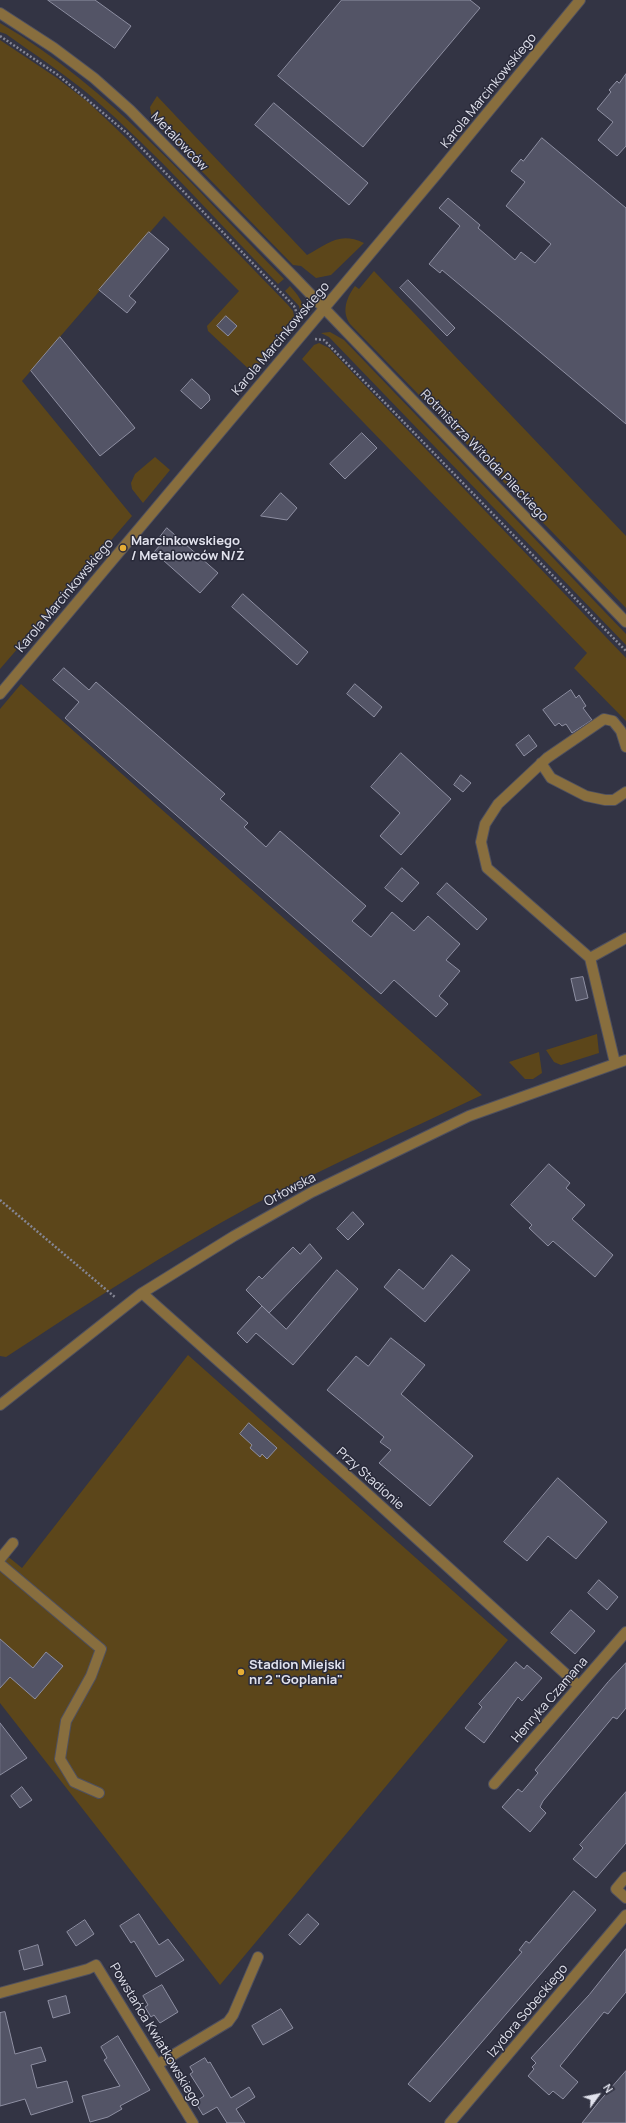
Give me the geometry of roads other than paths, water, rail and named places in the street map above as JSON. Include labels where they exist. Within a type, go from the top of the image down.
[{"type":"street","name":"Karola Marcinkowskiego","points":[[0,694],[437,174],[580,0]]},
{"type":"street","name":"Metalowców","points":[[0,13],[54,48],[94,78],[130,110],[323,308]]},
{"type":"street","name":"Rotmistrza Witolda Pileckiego","points":[[323,308],[624,617]]},
{"type":"street","points":[[615,1063],[590,958],[487,868],[481,842],[485,824],[498,804],[541,764],[604,718],[613,721],[621,731],[626,747]]},
{"type":"street","points":[[541,764],[552,778],[586,796],[614,800],[626,792]]},
{"type":"street","points":[[590,958],[626,938]]},
{"type":"street","name":"Orłowska","points":[[0,1405],[124,1305],[234,1236],[312,1192],[469,1116],[626,1060]]},
{"type":"street","name":"Przy Stadionie","points":[[142,1293],[367,1493],[579,1686]]},
{"type":"street","points":[[0,1559],[13,1544]]},
{"type":"street","points":[[0,1564],[101,1649],[91,1676],[66,1721],[60,1760],[74,1782],[99,1793]]},
{"type":"street","name":"Henryka Czamana","points":[[494,1784],[626,1632]]},
{"type":"street","points":[[626,1877],[616,1889],[626,1898]]},
{"type":"street","name":"Izydora Sobeckiego","points":[[450,2123],[626,1915]]},
{"type":"street","points":[[158,2064],[228,2022],[234,2015],[258,1957]]},
{"type":"street","name":"Powstańca Kwiatkowskiego","points":[[0,1993],[88,1969],[96,1965],[193,2123]]},
{"type":"place","name":"Marcinkowskiego / Metalowców N/Ż","points":[[123,548]]},
{"type":"place","name":"Stadion Miejski nr 2 \"Goplania\"","points":[[241,1672]]}]
